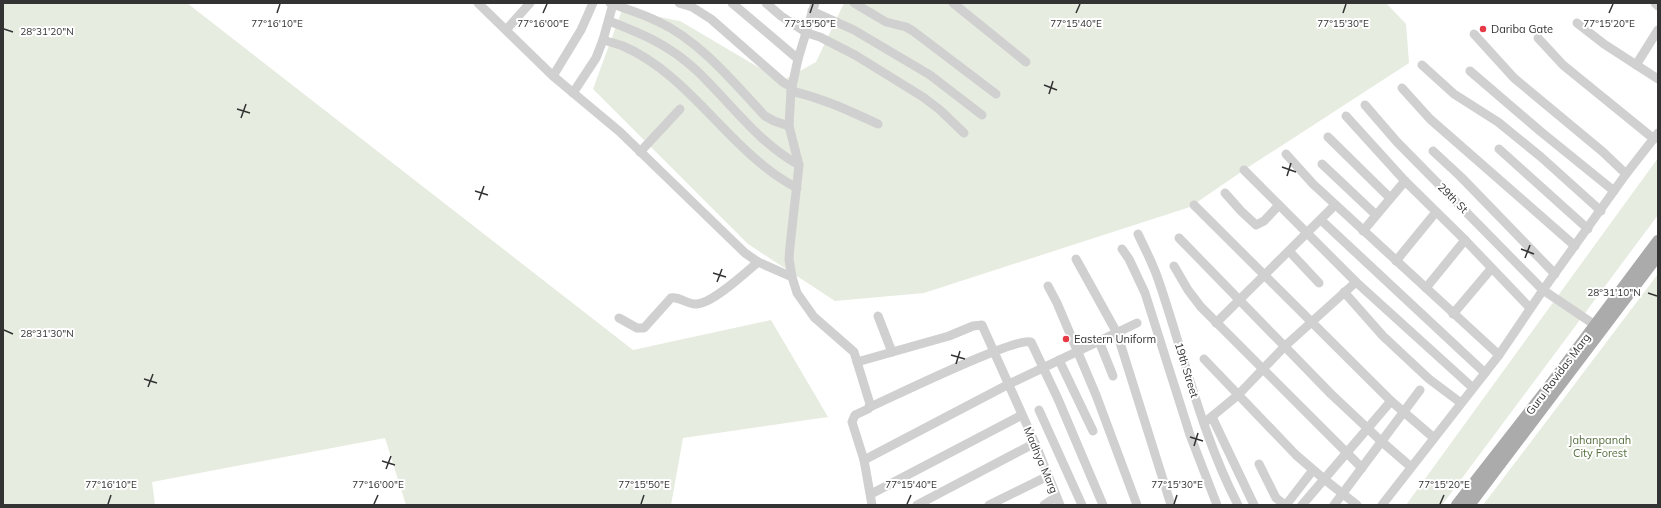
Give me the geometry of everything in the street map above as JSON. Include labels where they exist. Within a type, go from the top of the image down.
[{"type":"main road","name":"Guru Ravidas Marg","points":[[1457,505],[1658,241]]},
{"type":"main road","name":"Guru Ravidas Marg","points":[[1469,505],[1658,255]]},
{"type":"street","points":[[478,3],[553,76],[620,132],[745,254],[758,262],[792,277]]},
{"type":"street","points":[[506,30],[529,3]]},
{"type":"street","points":[[553,76],[581,30],[593,3]]},
{"type":"street","points":[[679,3],[696,10],[710,19],[791,89],[835,104],[878,124]]},
{"type":"street","points":[[732,3],[798,59]]},
{"type":"street","points":[[766,3],[781,16],[806,33],[820,37],[899,82],[940,110],[964,133]]},
{"type":"street","points":[[854,3],[886,22],[906,27],[913,31],[996,94]]},
{"type":"street","points":[[953,3],[1026,62]]},
{"type":"street","points":[[1655,3],[1658,6]]},
{"type":"street","points":[[573,93],[596,58],[609,21],[611,4],[659,22],[682,35],[718,66],[765,116],[789,126]]},
{"type":"street","points":[[870,407],[854,352],[814,316],[797,293],[792,277],[789,259],[799,165],[789,126],[791,89],[812,6],[924,71],[982,115]]},
{"type":"street","points":[[609,21],[659,42],[695,69],[765,142],[783,156],[799,165]]},
{"type":"street","points":[[1577,23],[1604,44],[1658,79]]},
{"type":"street","points":[[1636,65],[1658,30]]},
{"type":"street","points":[[1474,34],[1514,78],[1603,152],[1626,174]]},
{"type":"street","points":[[1382,505],[1499,355],[1530,308],[1626,174],[1656,136],[1563,65],[1538,38]]},
{"type":"street","points":[[603,40],[623,46],[657,67],[700,104],[759,163],[784,182],[797,188]]},
{"type":"street","points":[[1422,65],[1454,94],[1492,118],[1541,157],[1601,210]]},
{"type":"street","points":[[1470,71],[1540,131],[1614,191]]},
{"type":"street","points":[[1402,88],[1430,119],[1575,246]]},
{"type":"street","name":"29th St","points":[[1365,105],[1398,142],[1543,290],[1595,325]]},
{"type":"street","points":[[640,152],[680,109]]},
{"type":"street","points":[[1346,116],[1405,181],[1465,240],[1491,269],[1530,308]]},
{"type":"street","points":[[1328,137],[1390,198]]},
{"type":"street","points":[[1499,149],[1588,229]]},
{"type":"street","points":[[1433,151],[1461,177],[1555,274]]},
{"type":"street","points":[[1286,154],[1312,184],[1335,206],[1499,355]]},
{"type":"street","points":[[1322,164],[1376,215]]},
{"type":"street","points":[[1244,170],[1356,282],[1473,388]]},
{"type":"street","points":[[1363,231],[1405,181]]},
{"type":"street","points":[[1225,193],[1256,225],[1264,221],[1279,205]]},
{"type":"street","points":[[1194,205],[1403,413],[1434,438]]},
{"type":"street","points":[[1216,323],[1335,206]]},
{"type":"street","points":[[1396,261],[1436,212]]},
{"type":"street","points":[[1321,220],[1485,373]]},
{"type":"street","name":"19th Street","points":[[1138,234],[1158,277],[1204,423],[1225,481],[1238,505]]},
{"type":"street","points":[[1179,238],[1381,442],[1411,467]]},
{"type":"street","points":[[1426,288],[1465,240]]},
{"type":"street","points":[[1122,249],[1129,259],[1145,293],[1190,435],[1217,505]]},
{"type":"street","points":[[1289,251],[1319,283]]},
{"type":"street","points":[[1076,259],[1117,333],[1170,505]]},
{"type":"street","points":[[619,318],[637,328],[644,328],[671,298],[679,299],[690,304],[701,304],[727,288],[758,262]]},
{"type":"street","points":[[1174,266],[1201,307],[1362,468]]},
{"type":"street","points":[[1453,314],[1491,269]]},
{"type":"street","points":[[1204,423],[1238,395],[1285,346],[1356,282]]},
{"type":"street","points":[[1048,286],[1057,303],[1096,395],[1137,505]]},
{"type":"street","points":[[1344,292],[1394,346],[1429,379],[1461,403]]},
{"type":"street","points":[[878,316],[892,352]]},
{"type":"street","points":[[864,460],[1008,384],[1137,323]]},
{"type":"street","name":"Madhya Marg","points":[[857,362],[982,325],[1058,501]]},
{"type":"street","points":[[872,505],[864,460],[852,422],[854,415],[993,351],[1021,341],[1030,342],[1043,368],[1058,399],[1103,505]]},
{"type":"street","points":[[1098,341],[1112,376]]},
{"type":"street","points":[[1204,359],[1313,470],[1357,505]]},
{"type":"street","points":[[1058,360],[1093,431]]},
{"type":"street","points":[[1334,505],[1420,390]]},
{"type":"street","points":[[1302,505],[1391,401]]},
{"type":"street","points":[[1039,410],[1082,505]]},
{"type":"street","points":[[871,494],[1022,415]]},
{"type":"street","points":[[1212,417],[1254,505]]},
{"type":"street","points":[[917,505],[1034,443]]},
{"type":"street","points":[[1259,464],[1276,498],[1285,505],[1313,470]]},
{"type":"street","points":[[989,505],[1048,476]]},
{"type":"street","points":[[1044,505],[1058,501]]},
{"type":"green space","points":[[3,3],[187,3],[633,350],[771,320],[828,417],[683,438],[671,505],[406,505],[385,438],[152,482],[155,505],[3,505]]},
{"type":"green space","points":[[844,3],[1386,3],[1406,24],[1409,63],[1244,170],[1190,207],[924,293],[835,301],[748,244],[593,89],[622,10],[680,21],[782,81],[816,62]]},
{"type":"green space","points":[[1658,158],[1658,215],[1442,505],[1406,505]]},
{"type":"green space","name":"Jahanpanah City Forest","points":[[1658,274],[1658,505],[1483,505]]},
{"type":"place","name":"Dariba Gate","points":[[1483,29]]},
{"type":"place","name":"Eastern Uniform","points":[[1066,339]]}]
